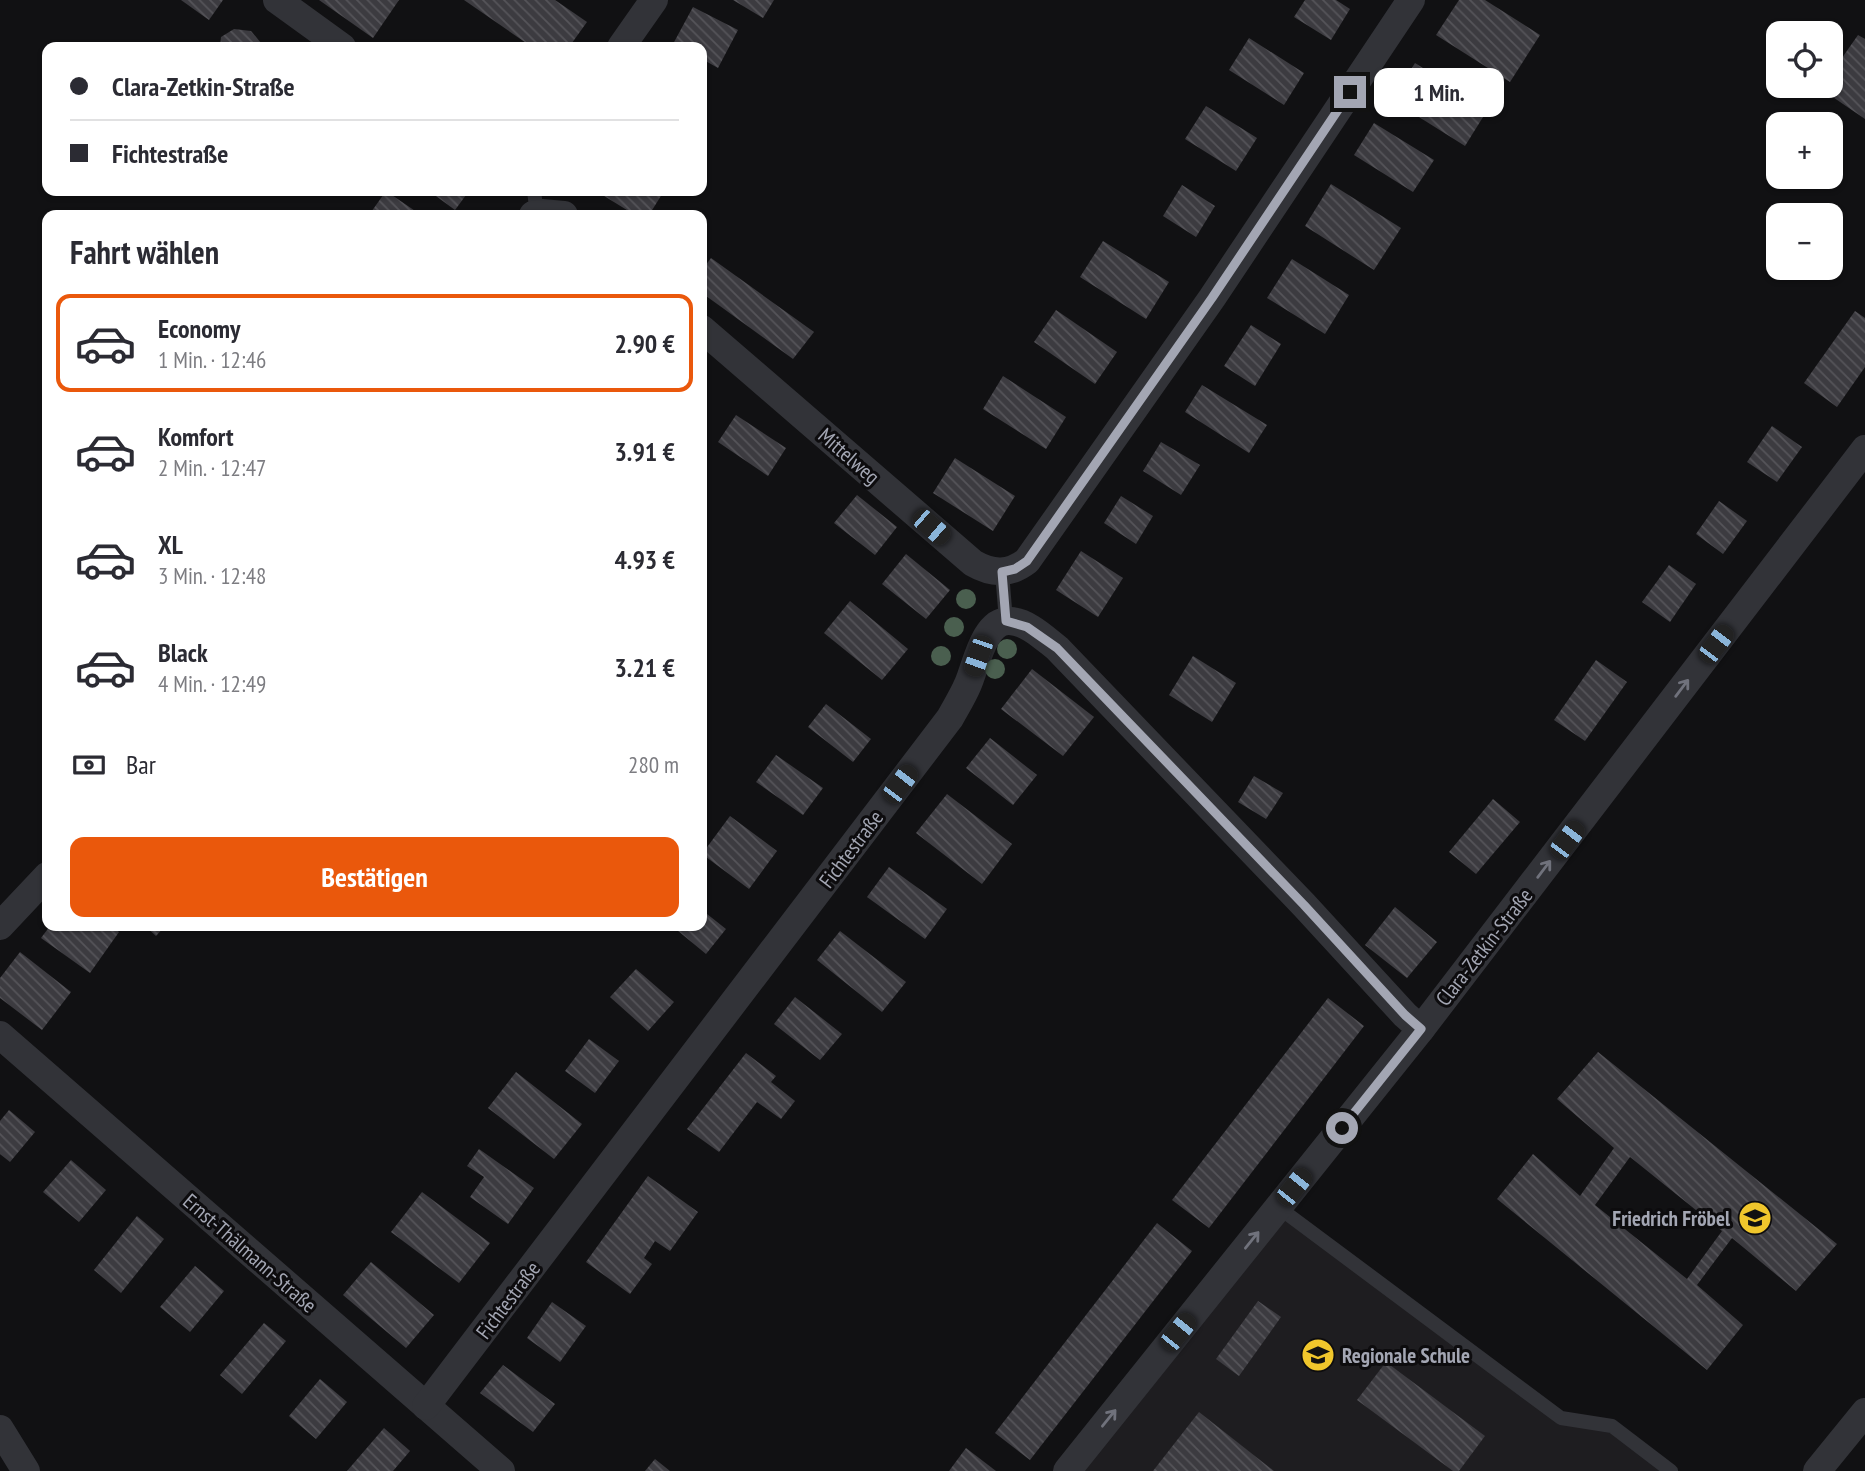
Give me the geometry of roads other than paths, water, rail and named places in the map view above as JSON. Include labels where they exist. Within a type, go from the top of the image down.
[{"type":"street","points":[[276,0],[335,42]]},
{"type":"street","points":[[625,42],[654,0]]},
{"type":"street","points":[[1002,572],[1021,565],[1034,550],[1212,298],[1412,0]]},
{"type":"street","name":"Mittelweg","points":[[707,334],[973,563],[988,570],[1002,572]]},
{"type":"street","name":"Clara-Zetkin-Straße","points":[[1067,1471],[1421,1029],[1865,449]]},
{"type":"street","points":[[1006,621],[1027,627],[1057,648],[1421,1029]]},
{"type":"street","name":"Fichtestraße","points":[[426,1406],[950,718],[966,688],[985,638],[996,625],[1006,621]]},
{"type":"street","points":[[0,926],[42,881]]},
{"type":"street","name":"Ernst-Thälmann-Straße","points":[[0,1035],[501,1471]]},
{"type":"street","points":[[1817,1471],[1865,1412]]},
{"type":"street","points":[[0,1429],[26,1471]]},
{"type":"lane","points":[[1002,572],[1006,621]]},
{"type":"lane","points":[[1278,1207],[1561,1418],[1612,1426],[1671,1471]]},
{"type":"place","name":"Friedrich Fröbel","points":[[1755,1218]]},
{"type":"place","name":"Regionale Schule","points":[[1318,1355]]}]
